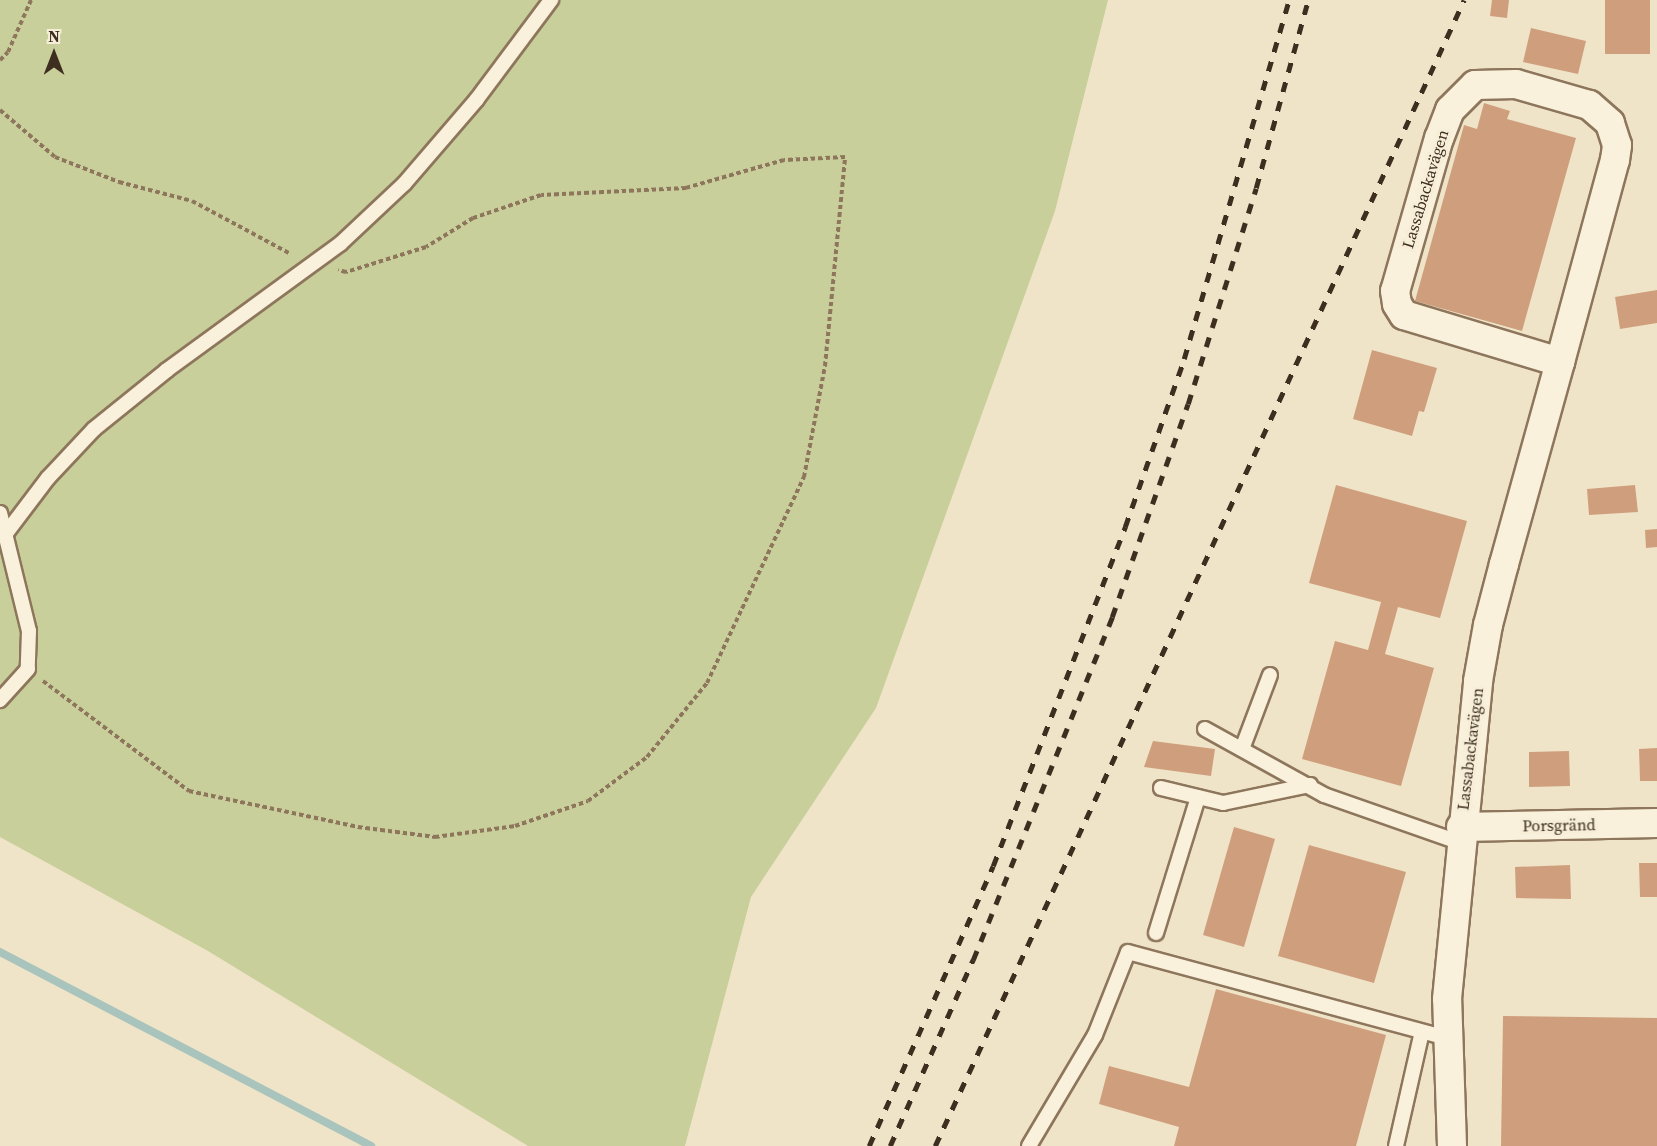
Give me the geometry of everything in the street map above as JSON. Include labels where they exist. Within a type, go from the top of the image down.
[{"type":"street","name":"Lassabackavägen","points":[[1452,1146],[1434,1035],[1488,625],[1560,362],[1615,160],[1615,134],[1610,123],[1589,105],[1516,84],[1475,85],[1450,110],[1439,138],[1395,291],[1397,304],[1404,315],[1560,362]]},
{"type":"street","name":"Porsgränd","points":[[1461,835],[1657,823]]},
{"type":"lane","points":[[8,532],[48,478],[94,429],[167,370],[315,264],[404,184],[477,99],[550,0]]},
{"type":"lane","points":[[0,513],[8,532],[28,631],[28,669],[0,700]]},
{"type":"lane","points":[[1242,748],[1270,675]]},
{"type":"lane","points":[[1205,729],[1310,785],[1324,795],[1461,835]]},
{"type":"lane","points":[[1161,788],[1223,802],[1310,785]]},
{"type":"lane","points":[[1156,933],[1197,796]]},
{"type":"lane","points":[[1029,1146],[1095,1035],[1128,952],[1434,1035],[1396,1146]]},
{"type":"path","points":[[0,60],[8,52],[30,0]]},
{"type":"path","points":[[0,110],[55,157],[119,182],[192,201],[315,264],[346,272],[426,247],[473,218],[542,195],[686,188],[784,159],[844,157],[825,366],[804,477],[707,683],[647,757],[588,801],[515,826],[435,837],[358,826],[189,791],[109,734],[28,669]]},
{"type":"green space","points":[[0,0],[1108,0],[1055,211],[876,708],[751,897],[685,1146],[528,1146],[208,951],[0,837]]},
{"type":"building","points":[[1492,0],[1509,0],[1507,18],[1490,16]]},
{"type":"building","points":[[1605,0],[1650,0],[1650,54],[1605,54]]},
{"type":"building","points":[[1531,28],[1586,41],[1578,74],[1523,62]]},
{"type":"building","points":[[1484,103],[1510,111],[1507,119],[1576,138],[1522,331],[1415,301],[1464,125],[1477,129]]},
{"type":"building","points":[[1657,290],[1657,323],[1620,329],[1615,297]]},
{"type":"building","points":[[1372,350],[1437,368],[1424,412],[1419,411],[1412,436],[1353,419]]},
{"type":"building","points":[[1336,485],[1467,521],[1440,618],[1398,607],[1385,654],[1434,668],[1401,786],[1302,759],[1335,641],[1368,650],[1381,602],[1309,583]]},
{"type":"building","points":[[1635,485],[1638,512],[1589,515],[1587,489]]},
{"type":"building","points":[[1657,529],[1657,547],[1646,548],[1645,530]]},
{"type":"building","points":[[1153,741],[1215,749],[1211,776],[1144,767]]},
{"type":"building","points":[[1657,748],[1657,781],[1640,781],[1639,749]]},
{"type":"building","points":[[1569,751],[1570,786],[1529,787],[1529,752]]},
{"type":"building","points":[[1234,827],[1275,839],[1244,947],[1203,935]]},
{"type":"building","points":[[1309,845],[1406,872],[1374,983],[1278,956]]},
{"type":"building","points":[[1639,863],[1657,863],[1657,897],[1640,897]]},
{"type":"building","points":[[1570,865],[1571,899],[1516,898],[1515,867]]},
{"type":"building","points":[[1216,989],[1386,1035],[1356,1146],[1174,1146],[1179,1127],[1099,1104],[1109,1066],[1189,1087]]},
{"type":"building","points":[[1503,1016],[1657,1018],[1657,1146],[1501,1146]]},
{"type":"waterway","points":[[0,952],[371,1146]]},
{"type":"railway","points":[[869,1146],[993,866],[1125,527],[1184,359],[1289,0]]},
{"type":"railway","points":[[890,1146],[973,960],[1112,617],[1188,404],[1256,188],[1308,0]]},
{"type":"railway","points":[[935,1146],[1464,0]]}]
